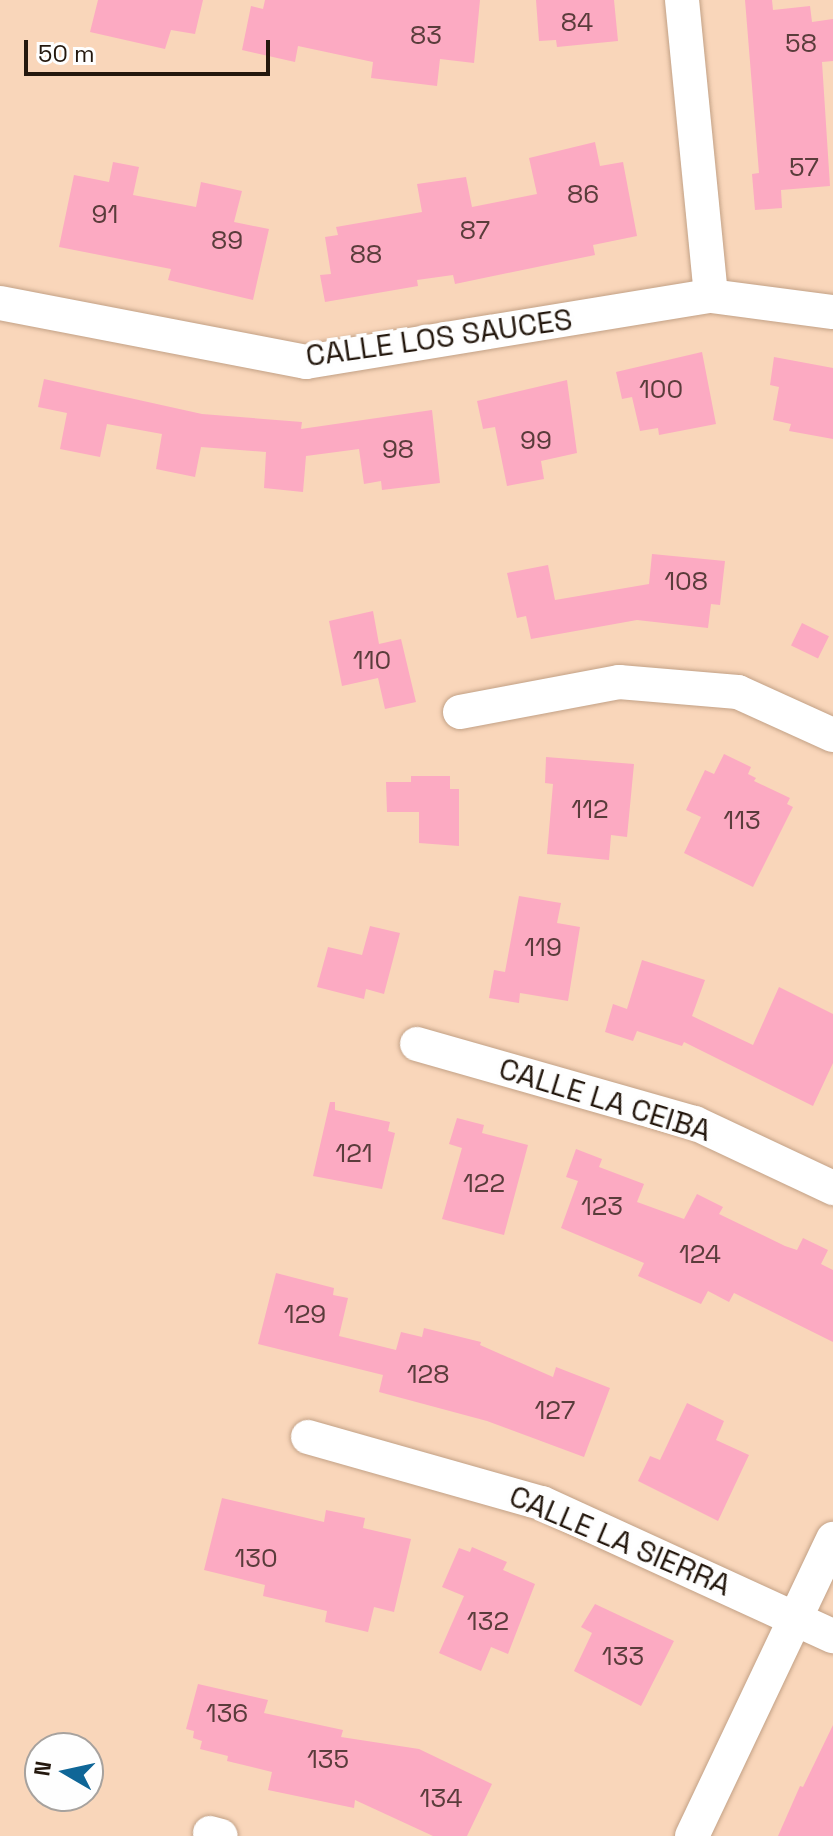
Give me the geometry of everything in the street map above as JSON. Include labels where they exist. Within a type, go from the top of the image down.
[{"type":"street","points":[[682,0],[711,296]]},
{"type":"street","name":"CALLE LOS SAUCES","points":[[0,303],[306,362],[711,296],[833,312]]},
{"type":"street","points":[[460,712],[619,682],[738,692],[833,735]]},
{"type":"street","name":"CALLE LA CEIBA","points":[[417,1044],[695,1123],[833,1188]]},
{"type":"street","name":"CALLE LA SIERRA","points":[[308,1437],[542,1503],[833,1636]]},
{"type":"street","points":[[692,1836],[833,1539]]},
{"type":"building","points":[[98,0],[203,0],[195,34],[171,30],[165,49],[90,32]]},
{"type":"building","points":[[265,0],[480,0],[474,63],[440,59],[437,86],[371,78],[373,62],[298,46],[295,62],[242,50],[251,6],[263,9]]},
{"type":"building","points":[[536,0],[614,0],[618,41],[557,47],[556,40],[539,41]]},
{"type":"building","points":[[745,0],[772,0],[773,10],[810,6],[812,22],[833,19],[833,61],[822,62],[830,186],[781,190],[782,208],[755,210],[752,174],[759,173]]},
{"type":"building","points":[[595,142],[600,166],[623,162],[637,236],[593,245],[595,255],[455,284],[453,275],[417,280],[418,286],[325,302],[320,275],[331,274],[325,237],[338,235],[336,227],[422,212],[417,184],[466,177],[472,207],[537,194],[529,158]]},
{"type":"building","points":[[113,162],[139,167],[133,195],[196,207],[201,182],[242,191],[234,222],[269,229],[253,300],[168,280],[171,269],[59,247],[74,175],[109,182]]},
{"type":"building","points":[[702,352],[716,424],[659,435],[658,428],[640,431],[632,397],[622,399],[616,372]]},
{"type":"building","points":[[774,357],[833,368],[833,439],[789,431],[791,424],[773,420],[779,387],[770,385]]},
{"type":"building","points":[[44,379],[202,414],[302,422],[301,429],[432,410],[440,483],[382,490],[381,481],[364,484],[359,449],[306,456],[303,492],[264,488],[266,452],[201,447],[195,477],[156,469],[162,434],[107,424],[100,457],[60,449],[67,413],[38,407]]},
{"type":"building","points":[[567,380],[577,453],[541,461],[544,479],[507,486],[495,427],[483,429],[477,401]]},
{"type":"building","points":[[652,554],[725,561],[720,605],[711,604],[708,628],[637,620],[531,639],[526,616],[517,618],[507,573],[548,565],[555,600],[649,584]]},
{"type":"building","points":[[373,611],[379,644],[401,639],[416,702],[385,709],[378,678],[342,686],[329,621]]},
{"type":"building","points":[[802,623],[829,636],[818,659],[791,645]]},
{"type":"building","points":[[724,754],[751,767],[748,774],[756,778],[754,781],[790,798],[787,804],[793,807],[753,887],[684,853],[701,817],[686,810],[705,770],[714,774]]},
{"type":"building","points":[[546,757],[634,764],[627,837],[611,835],[609,860],[547,854],[553,784],[545,783]]},
{"type":"building","points":[[411,776],[450,776],[450,789],[459,789],[459,846],[419,843],[419,812],[387,812],[386,782],[411,782]]},
{"type":"building","points":[[519,896],[561,903],[557,923],[580,927],[568,1001],[520,993],[519,1003],[489,998],[494,970],[505,972]]},
{"type":"building","points":[[370,926],[400,933],[384,994],[366,989],[364,999],[317,987],[328,947],[362,955]]},
{"type":"building","points":[[642,960],[705,980],[692,1016],[753,1045],[779,987],[833,1014],[833,1063],[813,1106],[684,1042],[682,1046],[637,1031],[633,1041],[605,1032],[613,1004],[627,1009]]},
{"type":"building","points":[[330,1102],[335,1102],[335,1110],[390,1122],[388,1131],[395,1133],[382,1189],[313,1176]]},
{"type":"building","points":[[457,1118],[484,1125],[482,1133],[528,1145],[504,1235],[442,1219],[462,1148],[449,1144]]},
{"type":"building","points":[[576,1149],[602,1159],[599,1167],[644,1184],[637,1202],[684,1219],[697,1194],[723,1207],[719,1214],[785,1246],[797,1250],[803,1238],[828,1250],[821,1264],[833,1270],[833,1342],[734,1293],[729,1302],[708,1291],[701,1304],[638,1276],[644,1263],[561,1228],[578,1181],[566,1177]]},
{"type":"building","points":[[276,1273],[334,1288],[333,1295],[348,1298],[339,1336],[396,1350],[401,1332],[422,1337],[424,1328],[481,1342],[480,1345],[553,1377],[556,1367],[610,1388],[584,1457],[487,1421],[379,1392],[383,1375],[258,1344]]},
{"type":"building","points":[[687,1403],[724,1421],[716,1440],[749,1455],[718,1521],[638,1481],[650,1456],[660,1460]]},
{"type":"building","points":[[222,1498],[324,1522],[326,1510],[365,1518],[363,1528],[411,1539],[394,1612],[374,1607],[368,1632],[325,1622],[327,1611],[263,1596],[265,1585],[204,1570]]},
{"type":"building","points":[[472,1547],[507,1562],[503,1570],[535,1584],[508,1654],[491,1647],[481,1671],[439,1653],[464,1596],[442,1587],[459,1548],[470,1552]]},
{"type":"building","points":[[595,1604],[674,1641],[641,1706],[574,1671],[592,1633],[581,1627]]},
{"type":"building","points":[[198,1684],[268,1700],[264,1713],[343,1730],[341,1737],[419,1749],[492,1784],[467,1836],[433,1836],[355,1800],[354,1808],[268,1790],[272,1772],[227,1761],[228,1756],[200,1749],[202,1741],[193,1738],[194,1731],[186,1729]]},
{"type":"building","points":[[833,1725],[833,1836],[778,1836],[800,1786],[803,1787]]}]
